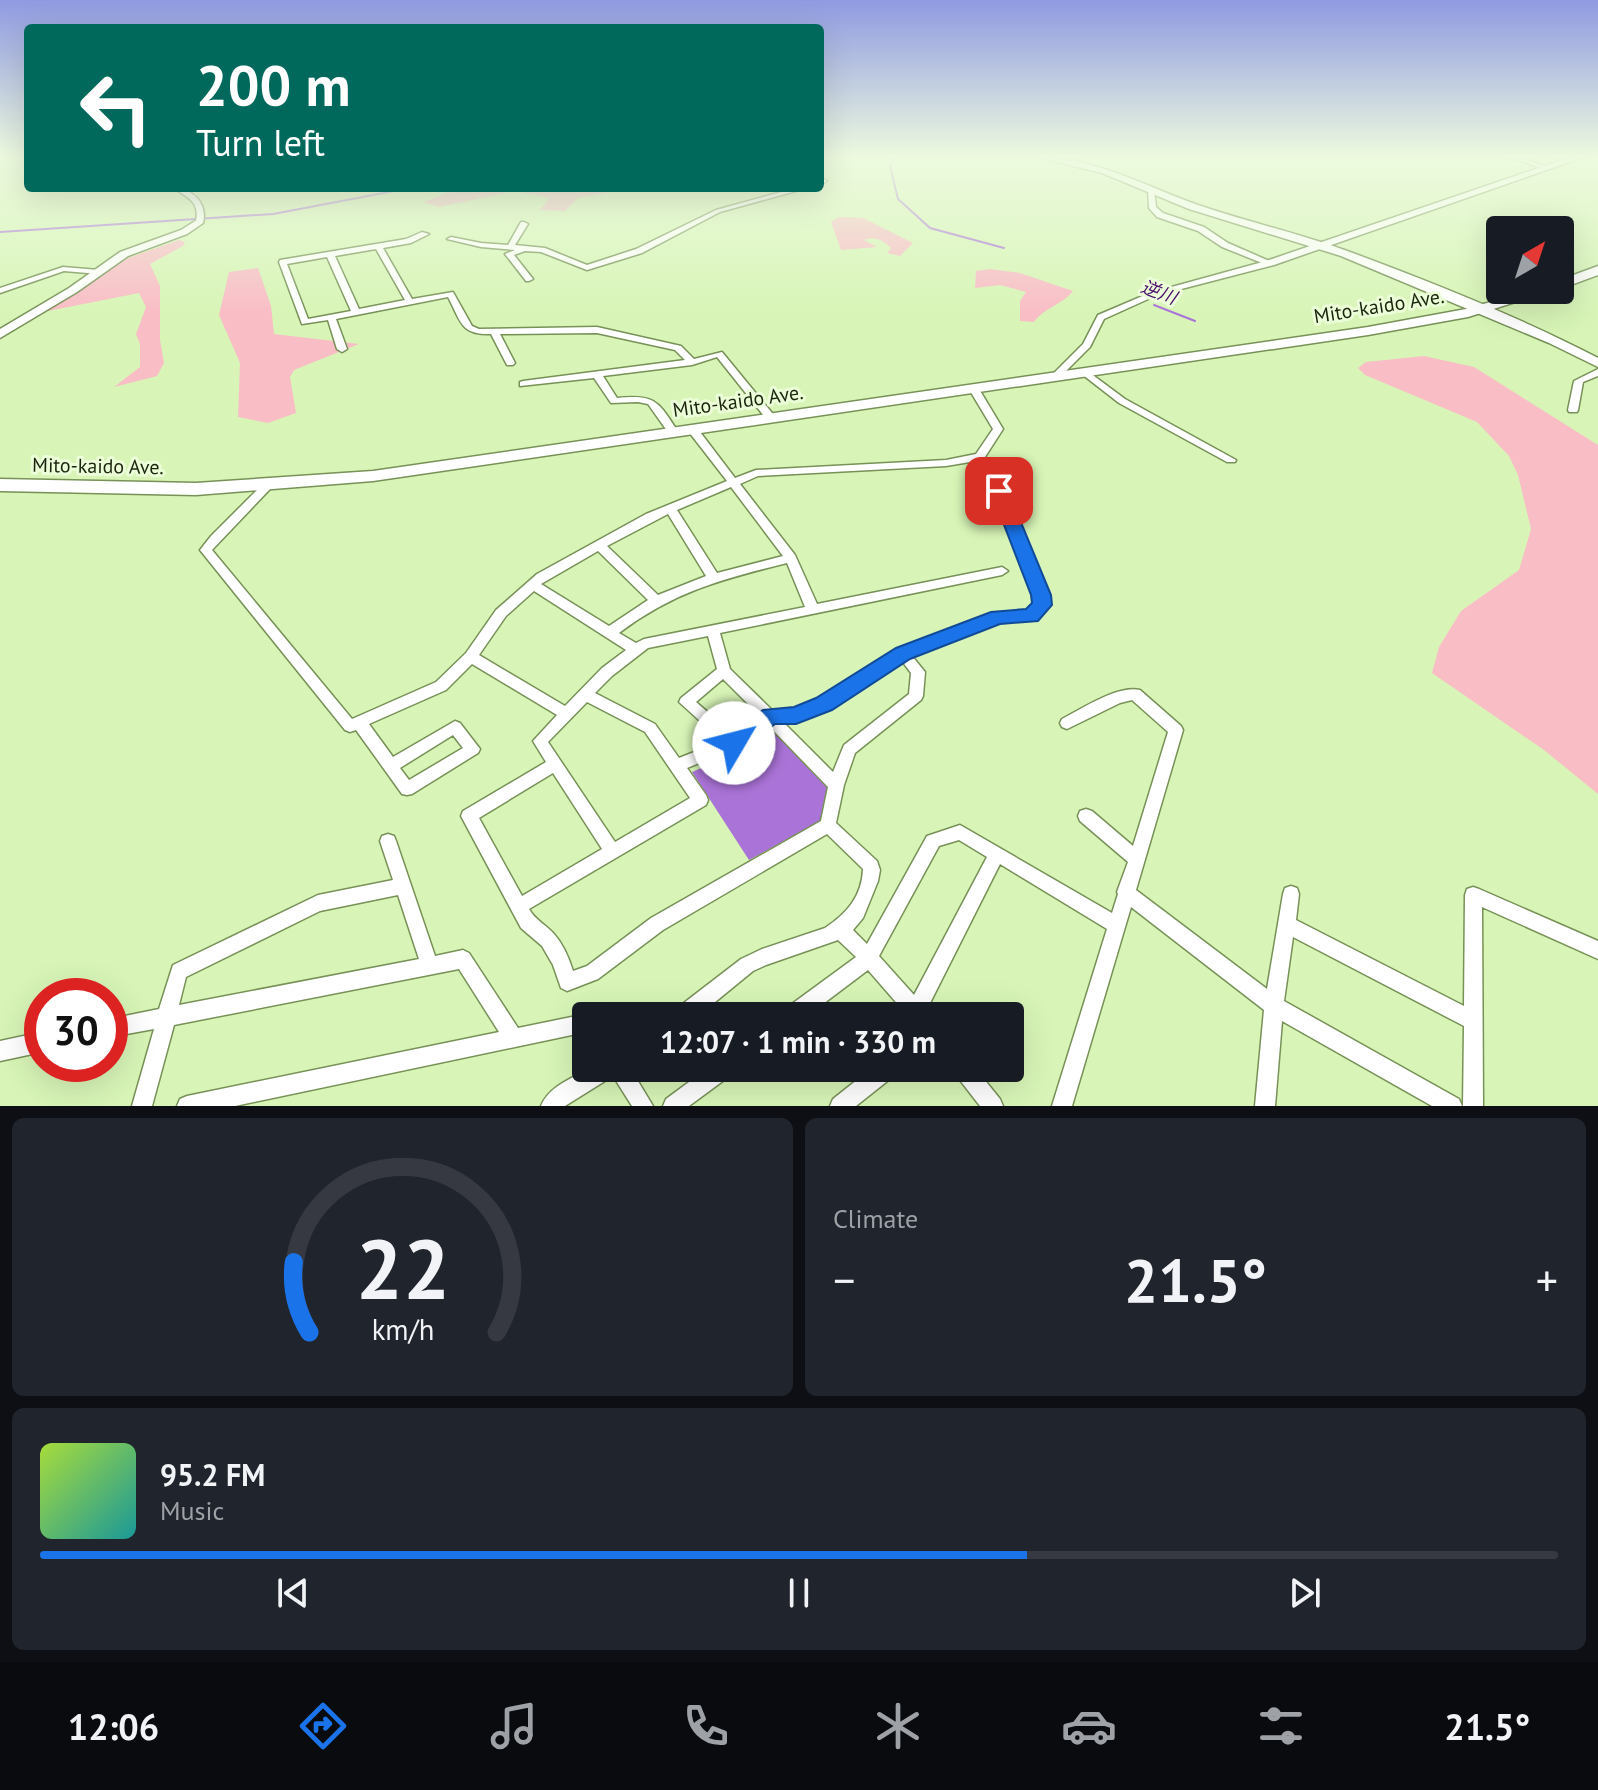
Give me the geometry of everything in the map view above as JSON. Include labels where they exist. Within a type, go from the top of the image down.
[{"type":"highway","points":[[1574,279],[1598,270]]},
{"type":"highway","name":"Mito-kaido Ave.","points":[[0,485],[150,491],[267,486],[431,469],[1368,331],[1499,304]]},
{"type":"main road","points":[[1209,210],[1384,268],[1554,340],[1598,363]]},
{"type":"street","points":[[0,334],[124,254],[184,232],[201,220],[200,210]]},
{"type":"street","points":[[451,239],[531,248],[587,268],[639,251],[724,210]]},
{"type":"street","points":[[1154,210],[1160,215],[1201,229],[1225,245],[1270,263]]},
{"type":"street","points":[[1054,378],[1087,345],[1101,317],[1162,291],[1270,263],[1424,210]]},
{"type":"street","points":[[510,247],[524,224]]},
{"type":"street","points":[[425,234],[378,246],[283,262],[305,322],[450,294],[469,328],[495,333],[597,330],[678,348],[692,362]]},
{"type":"street","points":[[378,246],[410,302]]},
{"type":"street","points":[[529,279],[509,254],[531,248]]},
{"type":"street","points":[[330,254],[356,312]]},
{"type":"street","points":[[0,291],[63,269],[99,272]]},
{"type":"street","points":[[331,317],[342,349]]},
{"type":"street","points":[[495,333],[510,363]]},
{"type":"street","points":[[523,384],[692,362],[719,354],[772,419]]},
{"type":"street","points":[[1573,410],[1579,381],[1598,372]]},
{"type":"street","points":[[1086,373],[1122,401],[1231,460]]},
{"type":"street","points":[[597,374],[614,401],[646,397],[651,400],[674,433]]},
{"type":"street","points":[[267,486],[240,517],[208,543],[206,550],[350,726],[441,686],[471,657],[501,613],[548,573],[671,509],[756,473],[946,463],[980,457],[998,429],[974,389]]},
{"type":"street","points":[[693,430],[791,558],[812,607]]},
{"type":"street","points":[[679,765],[734,743],[771,716],[805,713],[903,654],[998,617],[1031,616],[1042,605],[999,491],[985,472],[980,457]]},
{"type":"street","points":[[671,509],[713,577]]},
{"type":"street","points":[[600,546],[654,599]]},
{"type":"street","points":[[609,633],[654,599],[713,577],[791,558]]},
{"type":"street","points":[[612,851],[540,741],[636,650],[649,642],[1002,571]]},
{"type":"street","points":[[534,585],[636,650]]},
{"type":"street","points":[[713,631],[724,671],[836,785]]},
{"type":"street","points":[[555,764],[469,816],[527,922],[548,940],[561,962],[567,982],[592,973],[657,924],[828,825],[836,785],[849,749],[916,696],[918,672],[903,654]]},
{"type":"street","points":[[471,657],[567,714]]},
{"type":"street","points":[[724,671],[686,702],[734,743]]},
{"type":"street","points":[[1062,1106],[1176,730],[1135,694],[1117,698],[1067,723]]},
{"type":"street","points":[[518,907],[700,800],[679,765],[650,728],[586,695]]},
{"type":"street","points":[[359,722],[407,789],[473,749],[455,727],[391,766]]},
{"type":"street","points":[[1086,816],[1136,859]]},
{"type":"street","points":[[700,1002],[746,965],[775,950],[809,946],[864,907],[873,875],[871,866],[828,825]]},
{"type":"street","points":[[811,1002],[869,958],[933,841],[960,832],[1116,925]]},
{"type":"street","points":[[388,841],[430,966]]},
{"type":"street","points":[[924,1002],[996,855]]},
{"type":"street","points":[[142,1106],[179,971],[318,903],[402,886]]},
{"type":"street","points":[[1125,892],[1274,1006],[1452,1106]]},
{"type":"street","points":[[1265,1106],[1274,1006],[1291,894]]},
{"type":"street","points":[[1473,1106],[1473,895],[1598,950]]},
{"type":"street","points":[[1287,925],[1473,1021]]},
{"type":"street","points":[[838,928],[908,1002]]},
{"type":"street","points":[[128,1024],[463,959],[514,1038]]},
{"type":"street","points":[[187,1106],[572,1026]]},
{"type":"street","points":[[0,1051],[24,1046]]},
{"type":"street","points":[[551,1106],[562,1095],[585,1082]]},
{"type":"street","points":[[628,1082],[643,1106]]},
{"type":"street","points":[[673,1106],[705,1082]]},
{"type":"street","points":[[840,1106],[870,1082]]},
{"type":"street","points":[[974,1082],[993,1106]]},
{"type":"shaded area","points":[[839,217],[863,218],[913,243],[900,256],[887,253],[891,248],[875,239],[864,240],[877,247],[841,250],[831,222]]},
{"type":"shaded area","points":[[179,240],[185,242],[183,246],[150,264],[160,286],[160,340],[164,363],[157,376],[114,387],[140,367],[140,344],[136,334],[146,307],[139,293],[43,312],[117,262]]},
{"type":"shaded area","points":[[258,268],[271,306],[274,334],[359,344],[294,370],[290,377],[296,413],[268,423],[238,417],[240,363],[219,315],[229,272]]},
{"type":"shaded area","points":[[990,269],[1020,273],[1073,291],[1034,322],[1020,321],[1020,301],[1026,292],[1000,285],[975,288],[976,271]]},
{"type":"shaded area","points":[[1424,356],[1474,367],[1598,445],[1598,794],[1544,750],[1432,673],[1439,647],[1461,611],[1519,570],[1531,529],[1518,475],[1509,456],[1477,422],[1365,375],[1358,368],[1366,362]]},
{"type":"shaded area","points":[[771,724],[829,787],[823,820],[749,860],[692,772],[738,752]]},
{"type":"waterway","points":[[0,232],[273,214],[296,210]]},
{"type":"waterway","name":"逆川","points":[[910,210],[930,228],[1004,248]]},
{"type":"waterway","name":"逆川","points":[[1154,305],[1195,321]]},
{"type":"route","points":[[734,743],[771,716],[805,713],[824,704],[903,654],[998,617],[1031,616],[1042,605],[1041,595],[999,491]]}]
